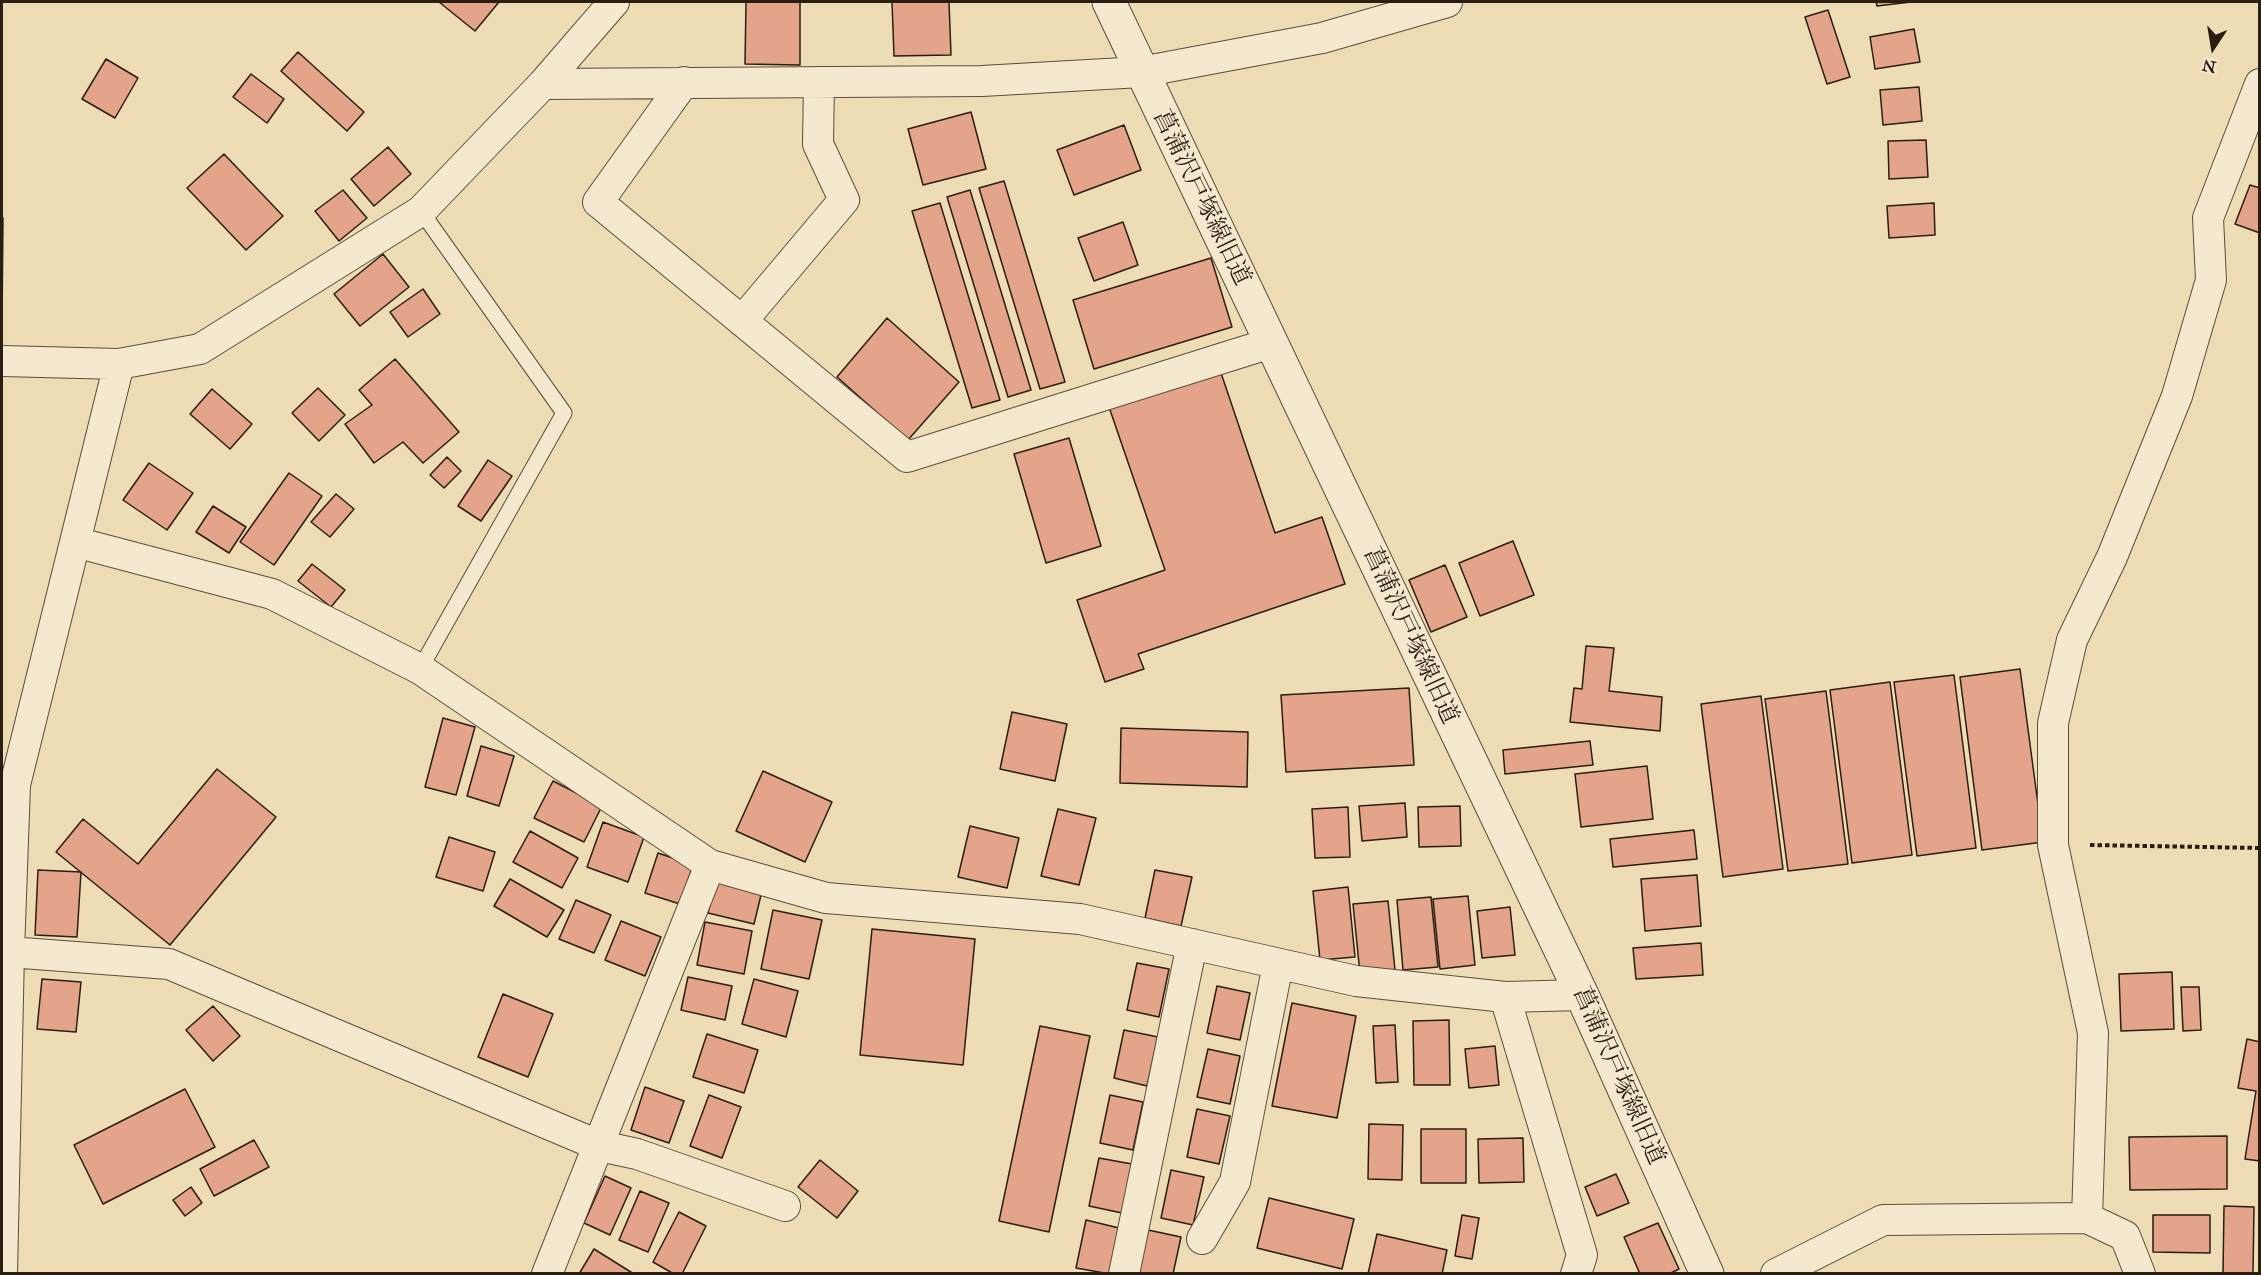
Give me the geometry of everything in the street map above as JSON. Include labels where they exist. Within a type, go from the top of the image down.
[{"type":"street","points":[[2,361],[120,364],[200,349],[421,211],[543,84],[614,2]]},
{"type":"street","name":"菖蒲沢戸塚線旧道","points":[[1109,2],[1582,995],[1707,1274]]},
{"type":"street","points":[[543,84],[982,81],[1141,72],[1322,38],[1447,2]]},
{"type":"street","points":[[684,82],[598,202],[907,457],[1271,343]]},
{"type":"street","points":[[742,321],[844,200],[818,144],[819,82]]},
{"type":"street","points":[[2087,1218],[2093,1033],[2053,845],[2053,723],[2072,640],[2112,557],[2177,396],[2211,280],[2208,218],[2259,84]]},
{"type":"street","points":[[2,1274],[15,785],[120,364]]},
{"type":"street","points":[[75,542],[272,594],[420,669],[710,865],[826,898],[1080,919],[1356,981],[1505,997],[1582,995]]},
{"type":"street","points":[[547,1274],[600,1146],[710,865]]},
{"type":"street","points":[[1124,1274],[1192,944]]},
{"type":"street","points":[[9,952],[169,964],[600,1146],[637,1154],[785,1206]]},
{"type":"street","points":[[1202,1239],[1235,1182],[1278,964]]},
{"type":"street","points":[[1505,997],[1582,1255],[1576,1274]]},
{"type":"street","points":[[1776,1274],[1883,1220],[2087,1218],[2125,1236],[2140,1274]]},
{"type":"lane","points":[[420,669],[564,413],[421,211]]},
{"type":"path","points":[[2053,845],[2259,848]]},
{"type":"building","points":[[439,2],[499,2],[475,31]]},
{"type":"building","points":[[746,2],[800,2],[800,65],[745,64]]},
{"type":"building","points":[[892,2],[949,2],[951,55],[894,56]]},
{"type":"building","points":[[1876,2],[1911,2],[1877,6]]},
{"type":"building","points":[[1828,10],[1850,77],[1827,84],[1805,17]]},
{"type":"building","points":[[1914,29],[1920,62],[1875,69],[1870,37]]},
{"type":"building","points":[[298,52],[364,112],[347,131],[281,71]]},
{"type":"building","points":[[106,59],[138,78],[115,118],[82,99]]},
{"type":"building","points":[[251,74],[284,99],[267,123],[233,97]]},
{"type":"building","points":[[1919,87],[1922,121],[1883,125],[1880,90]]},
{"type":"building","points":[[971,112],[986,169],[923,185],[908,129]]},
{"type":"building","points":[[1124,125],[1141,170],[1074,195],[1057,150]]},
{"type":"building","points":[[1926,140],[1928,177],[1889,179],[1888,141]]},
{"type":"building","points":[[388,147],[411,174],[374,206],[351,179]]},
{"type":"building","points":[[224,154],[283,216],[246,250],[187,188]]},
{"type":"building","points":[[1004,181],[1065,382],[1040,389],[979,188]]},
{"type":"building","points":[[2250,185],[2260,188],[2260,233],[2235,224]]},
{"type":"building","points":[[343,190],[367,218],[339,241],[315,211]]},
{"type":"building","points":[[970,190],[1031,390],[1008,397],[947,197]]},
{"type":"building","points":[[940,203],[1000,400],[972,408],[912,211]]},
{"type":"building","points":[[1934,203],[1935,235],[1889,238],[1887,206]]},
{"type":"building","points":[[2,218],[3,218],[2,321]]},
{"type":"building","points":[[1123,222],[1138,265],[1094,281],[1078,238]]},
{"type":"building","points":[[383,254],[409,287],[360,326],[334,294]]},
{"type":"building","points":[[1211,258],[1232,327],[1094,369],[1073,300]]},
{"type":"building","points":[[423,289],[440,314],[408,337],[390,312]]},
{"type":"building","points":[[887,318],[959,382],[908,440],[837,377]]},
{"type":"building","points":[[395,359],[459,432],[423,463],[403,442],[374,463],[345,424],[372,405],[359,390]]},
{"type":"building","points":[[1220,370],[1275,533],[1322,517],[1345,584],[1138,654],[1144,669],[1105,682],[1077,600],[1165,570],[1109,407]]},
{"type":"building","points":[[318,388],[345,415],[319,441],[292,413]]},
{"type":"building","points":[[212,389],[252,424],[230,449],[190,414]]},
{"type":"building","points":[[1069,438],[1101,546],[1046,563],[1014,454]]},
{"type":"building","points":[[447,457],[461,471],[444,488],[430,475]]},
{"type":"building","points":[[488,460],[512,476],[481,521],[458,506]]},
{"type":"building","points":[[149,463],[193,493],[167,530],[123,500]]},
{"type":"building","points":[[289,473],[322,496],[274,565],[240,542]]},
{"type":"building","points":[[336,494],[354,509],[330,537],[311,522]]},
{"type":"building","points":[[213,506],[246,527],[229,553],[196,532]]},
{"type":"building","points":[[1513,541],[1534,595],[1480,616],[1459,563]]},
{"type":"building","points":[[312,564],[345,590],[331,607],[298,581]]},
{"type":"building","points":[[1445,565],[1467,617],[1431,632],[1409,580]]},
{"type":"building","points":[[1586,646],[1614,648],[1609,691],[1662,697],[1660,731],[1570,722],[1574,688],[1582,689]]},
{"type":"building","points":[[2020,669],[2043,842],[1982,850],[1960,677]]},
{"type":"building","points":[[1954,675],[1976,848],[1917,856],[1894,682]]},
{"type":"building","points":[[1890,682],[1912,855],[1852,863],[1830,690]]},
{"type":"building","points":[[1409,688],[1414,765],[1286,772],[1281,695]]},
{"type":"building","points":[[1826,691],[1848,864],[1788,871],[1765,699]]},
{"type":"building","points":[[1761,696],[1783,869],[1723,877],[1701,704]]},
{"type":"building","points":[[1012,712],[1067,724],[1055,781],[1000,769]]},
{"type":"building","points":[[443,718],[475,727],[456,795],[425,787]]},
{"type":"building","points":[[1121,728],[1248,732],[1247,787],[1120,783]]},
{"type":"building","points":[[1590,741],[1593,765],[1505,774],[1503,750]]},
{"type":"building","points":[[481,746],[514,756],[499,806],[467,796]]},
{"type":"building","points":[[1647,766],[1653,819],[1581,827],[1575,774]]},
{"type":"building","points":[[217,769],[276,817],[170,945],[56,852],[83,819],[138,864]]},
{"type":"building","points":[[763,771],[832,802],[805,862],[736,831]]},
{"type":"building","points":[[553,781],[602,806],[584,842],[534,818]]},
{"type":"building","points":[[1405,803],[1407,837],[1362,841],[1359,806]]},
{"type":"building","points":[[1460,806],[1461,846],[1419,847],[1418,807]]},
{"type":"building","points":[[1348,807],[1350,857],[1315,858],[1312,809]]},
{"type":"building","points":[[1058,809],[1096,818],[1079,885],[1041,876]]},
{"type":"building","points":[[603,822],[644,837],[628,882],[587,867]]},
{"type":"building","points":[[970,826],[1019,838],[1007,888],[958,877]]},
{"type":"building","points":[[1694,830],[1697,859],[1613,867],[1610,839]]},
{"type":"building","points":[[530,831],[578,858],[562,888],[513,862]]},
{"type":"building","points":[[449,837],[495,852],[483,891],[436,877]]},
{"type":"building","points":[[658,853],[693,865],[680,904],[645,893]]},
{"type":"building","points":[[38,870],[81,872],[77,937],[35,935]]},
{"type":"building","points":[[1155,870],[1192,877],[1181,926],[1145,918]]},
{"type":"building","points":[[1697,875],[1701,926],[1645,931],[1641,879]]},
{"type":"building","points":[[510,879],[564,910],[547,937],[494,906]]},
{"type":"building","points":[[716,880],[762,891],[754,924],[708,913]]},
{"type":"building","points":[[1348,887],[1355,957],[1320,960],[1313,891]]},
{"type":"building","points":[[1468,896],[1475,965],[1440,969],[1433,899]]},
{"type":"building","points":[[1431,897],[1438,967],[1403,970],[1397,900]]},
{"type":"building","points":[[576,900],[611,915],[594,953],[559,939]]},
{"type":"building","points":[[1388,901],[1395,970],[1360,974],[1353,904]]},
{"type":"building","points":[[1510,907],[1515,955],[1482,958],[1477,911]]},
{"type":"building","points":[[773,910],[822,920],[809,979],[761,969]]},
{"type":"building","points":[[621,921],[661,937],[645,976],[605,960]]},
{"type":"building","points":[[705,922],[752,931],[744,974],[697,965]]},
{"type":"building","points":[[872,929],[975,939],[963,1065],[860,1055]]},
{"type":"building","points":[[1701,943],[1703,975],[1636,979],[1633,948]]},
{"type":"building","points":[[1137,963],[1169,969],[1159,1017],[1127,1010]]},
{"type":"building","points":[[2172,972],[2174,1029],[2121,1031],[2119,974]]},
{"type":"building","points":[[688,977],[732,986],[725,1020],[681,1010]]},
{"type":"building","points":[[42,979],[81,982],[76,1032],[37,1029]]},
{"type":"building","points":[[754,979],[798,991],[786,1037],[742,1024]]},
{"type":"building","points":[[1217,986],[1250,993],[1240,1040],[1207,1033]]},
{"type":"building","points":[[2181,987],[2199,987],[2201,1030],[2183,1031]]},
{"type":"building","points":[[503,994],[553,1014],[528,1077],[478,1057]]},
{"type":"building","points":[[1292,1003],[1356,1016],[1337,1118],[1272,1106]]},
{"type":"building","points":[[213,1006],[240,1036],[213,1061],[186,1030]]},
{"type":"building","points":[[1449,1020],[1450,1085],[1414,1085],[1413,1021]]},
{"type":"building","points":[[1395,1025],[1398,1082],[1376,1083],[1373,1026]]},
{"type":"building","points":[[1040,1026],[1090,1036],[1049,1232],[999,1221]]},
{"type":"building","points":[[1124,1030],[1158,1037],[1147,1086],[1114,1078]]},
{"type":"building","points":[[707,1034],[758,1050],[744,1093],[693,1077]]},
{"type":"building","points":[[2247,1039],[2260,1042],[2260,1161],[2245,1159],[2256,1091],[2238,1088]]},
{"type":"building","points":[[1495,1046],[1499,1085],[1469,1088],[1465,1049]]},
{"type":"building","points":[[1208,1049],[1240,1056],[1230,1104],[1197,1097]]},
{"type":"building","points":[[645,1087],[684,1101],[669,1143],[631,1130]]},
{"type":"building","points":[[185,1089],[215,1147],[103,1204],[74,1145]]},
{"type":"building","points":[[709,1095],[741,1107],[722,1158],[690,1146]]},
{"type":"building","points":[[1110,1095],[1143,1102],[1133,1150],[1100,1143]]},
{"type":"building","points":[[1197,1109],[1230,1116],[1219,1164],[1187,1157]]},
{"type":"building","points":[[1369,1124],[1403,1125],[1402,1180],[1368,1179]]},
{"type":"building","points":[[1421,1129],[1466,1129],[1466,1183],[1421,1183]]},
{"type":"building","points":[[2227,1136],[2227,1189],[2130,1190],[2129,1137]]},
{"type":"building","points":[[1523,1138],[1524,1182],[1479,1183],[1478,1139]]},
{"type":"building","points":[[254,1140],[269,1167],[214,1196],[200,1169]]},
{"type":"building","points":[[1099,1158],[1132,1164],[1122,1213],[1089,1206]]},
{"type":"building","points":[[820,1160],[858,1191],[837,1218],[798,1187]]},
{"type":"building","points":[[1171,1170],[1204,1177],[1193,1225],[1161,1218]]},
{"type":"building","points":[[1616,1174],[1629,1203],[1597,1216],[1585,1187]]},
{"type":"building","points":[[605,1176],[631,1188],[610,1235],[584,1223]]},
{"type":"building","points":[[191,1187],[202,1203],[185,1216],[173,1200]]},
{"type":"building","points":[[640,1191],[669,1203],[648,1252],[619,1240]]},
{"type":"building","points":[[1269,1198],[1354,1219],[1342,1269],[1257,1248]]},
{"type":"building","points":[[2224,1206],[2254,1207],[2253,1274],[2223,1274]]},
{"type":"building","points":[[679,1212],[706,1226],[682,1274],[674,1274],[653,1262]]},
{"type":"building","points":[[1462,1215],[1479,1218],[1472,1259],[1455,1256]]},
{"type":"building","points":[[2153,1215],[2210,1215],[2210,1253],[2153,1252]]},
{"type":"building","points":[[1086,1220],[1119,1228],[1110,1274],[1076,1268]]},
{"type":"building","points":[[1658,1223],[1679,1269],[1669,1274],[1640,1274],[1624,1237]]},
{"type":"building","points":[[1148,1230],[1181,1237],[1173,1274],[1139,1274]]},
{"type":"building","points":[[1377,1234],[1447,1250],[1442,1274],[1368,1274]]},
{"type":"building","points":[[594,1249],[634,1274],[579,1274]]}]
